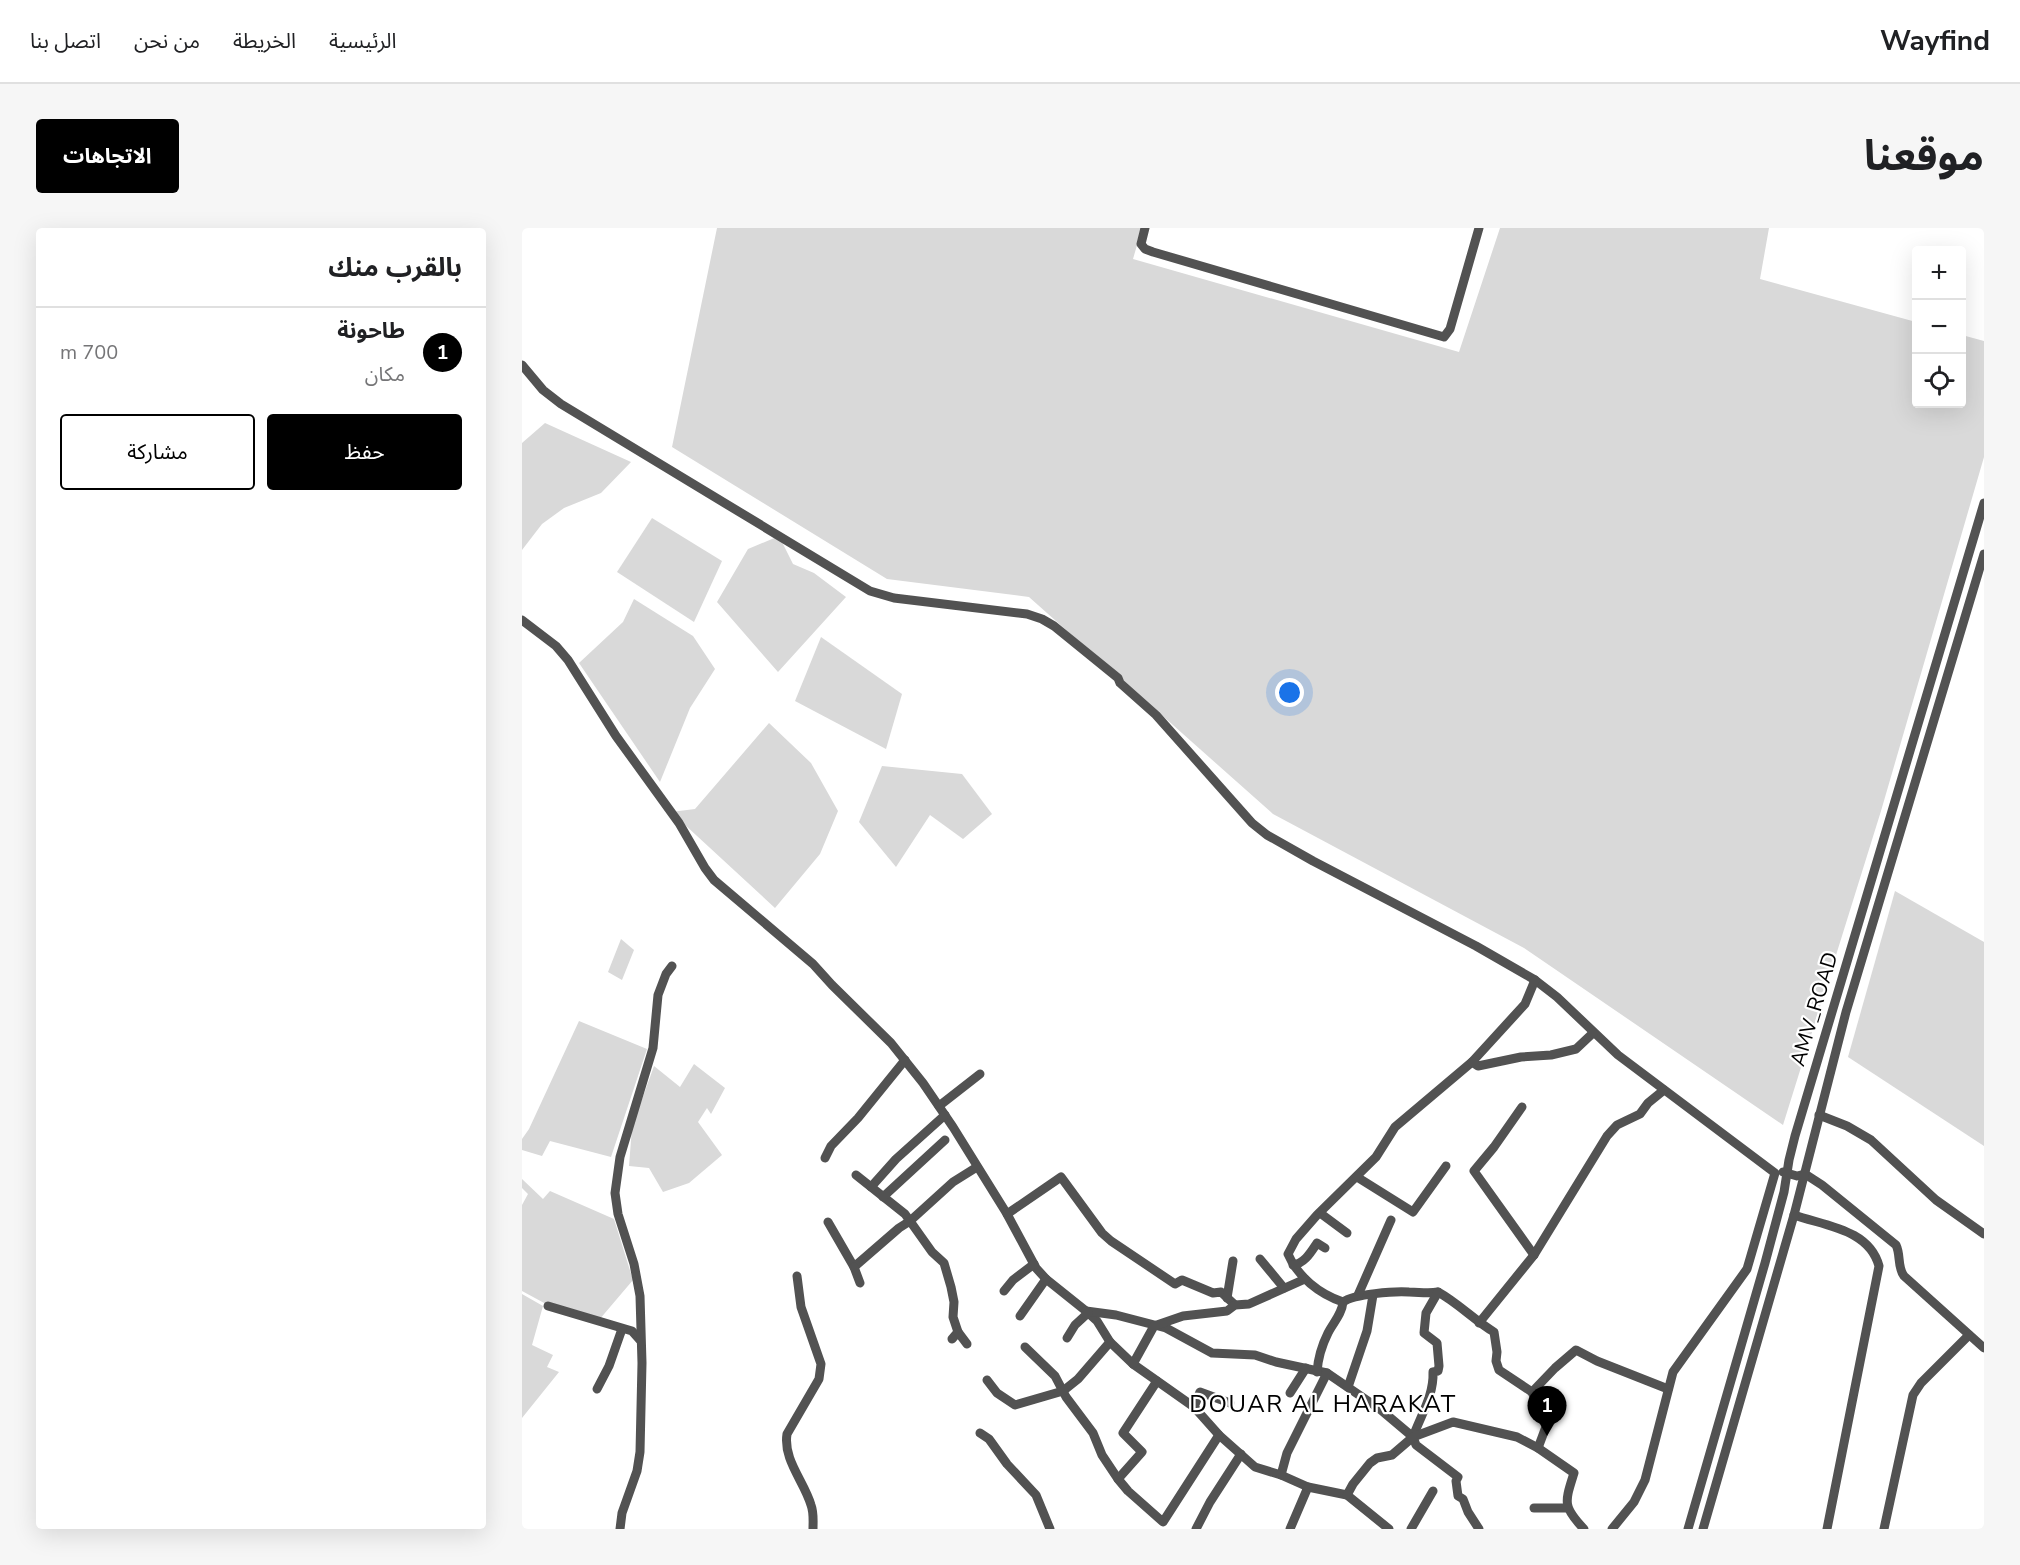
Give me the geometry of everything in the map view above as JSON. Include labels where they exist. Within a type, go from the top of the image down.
[{"type":"street","points":[[1145,228],[1141,244],[1145,249],[1153,252],[1444,337],[1450,329],[1479,228]]},
{"type":"street","points":[[522,365],[543,390],[561,404],[870,591],[894,598],[1027,614],[1048,622],[1118,678],[1120,683],[1156,715],[1252,823],[1266,835],[1476,946],[1534,980],[1557,997],[1618,1055],[1775,1173],[1805,1174],[1822,1185],[1896,1245],[1899,1266],[1904,1276],[1984,1348]]},
{"type":"street","name":"AMV_ROAD","points":[[1688,1529],[1765,1263],[1798,1128],[1984,503]]},
{"type":"street","points":[[1703,1529],[1794,1215],[1846,1012],[1984,554]]},
{"type":"street","points":[[522,620],[556,646],[568,660],[616,736],[679,823],[705,868],[714,879],[813,964],[905,1060],[945,1115],[1007,1214],[1034,1264],[1046,1280],[1097,1321],[1110,1342],[1133,1364],[1194,1407],[1219,1435],[1255,1467],[1281,1474],[1308,1487],[1347,1496],[1389,1529]]},
{"type":"street","points":[[620,1529],[622,1513],[637,1471],[640,1452],[642,1363],[640,1296],[634,1264],[618,1214],[615,1192],[620,1157],[652,1048],[658,995],[666,974],[672,966]]},
{"type":"street","points":[[1343,1302],[1318,1290],[1293,1265],[1288,1254],[1296,1239],[1376,1157],[1395,1127],[1472,1062],[1525,1004],[1534,980]]},
{"type":"street","points":[[1840,988],[1845,992],[1852,992]]},
{"type":"street","points":[[1833,1008],[1846,1012]]},
{"type":"street","points":[[1472,1062],[1478,1066],[1521,1057],[1551,1056],[1576,1049],[1593,1033]]},
{"type":"street","points":[[825,1158],[831,1146],[858,1118],[905,1060]]},
{"type":"street","points":[[939,1106],[980,1074]]},
{"type":"street","points":[[1479,1323],[1534,1255],[1586,1171],[1596,1150],[1607,1136],[1617,1125],[1640,1114],[1648,1103],[1664,1090]]},
{"type":"street","points":[[1522,1107],[1474,1171],[1534,1255]]},
{"type":"street","points":[[871,1187],[896,1159],[945,1115]]},
{"type":"street","points":[[1819,1115],[1864,1135],[1936,1200],[1984,1234]]},
{"type":"street","points":[[1798,1128],[1806,1126],[1811,1128],[1814,1134]]},
{"type":"street","points":[[883,1197],[945,1140]]},
{"type":"street","points":[[1357,1177],[1413,1212],[1446,1166]]},
{"type":"street","points":[[854,1267],[898,1228],[910,1221],[952,1182],[977,1167]]},
{"type":"street","points":[[1612,1529],[1635,1502],[1645,1480],[1668,1389],[1676,1367],[1747,1269],[1775,1173]]},
{"type":"street","points":[[856,1175],[910,1221],[932,1252],[944,1263],[954,1302],[955,1335],[967,1344]]},
{"type":"street","points":[[1007,1214],[1061,1177],[1102,1233],[1175,1284],[1182,1280],[1213,1293],[1221,1292],[1231,1301],[1249,1304],[1305,1279]]},
{"type":"street","points":[[1320,1213],[1347,1233]]},
{"type":"street","points":[[1794,1215],[1852,1233],[1870,1248],[1879,1266],[1827,1529]]},
{"type":"street","points":[[1358,1295],[1391,1220]]},
{"type":"street","points":[[828,1222],[838,1235],[860,1284]]},
{"type":"street","points":[[1293,1265],[1299,1264],[1317,1243],[1325,1248]]},
{"type":"street","points":[[1260,1259],[1284,1288]]},
{"type":"street","points":[[1133,1364],[1154,1326],[1183,1316],[1227,1311],[1231,1301],[1233,1261]]},
{"type":"street","points":[[1004,1291],[1013,1280],[1034,1264]]},
{"type":"street","points":[[797,1276],[801,1307],[821,1364],[819,1378],[787,1434],[785,1444],[801,1487],[810,1503],[813,1529]]},
{"type":"street","points":[[1020,1316],[1046,1280]]},
{"type":"street","points":[[1343,1302],[1358,1295],[1408,1291],[1431,1294],[1438,1292],[1450,1299],[1479,1323],[1494,1332],[1496,1361],[1499,1370],[1532,1392],[1547,1424],[1538,1448]]},
{"type":"street","points":[[1413,1437],[1424,1406],[1431,1395],[1432,1372],[1438,1371],[1439,1366],[1437,1343],[1424,1333],[1426,1313],[1438,1292]]},
{"type":"street","points":[[1348,1387],[1353,1378],[1367,1331],[1373,1295]]},
{"type":"street","points":[[1281,1474],[1287,1453],[1322,1373],[1321,1351],[1328,1332],[1342,1309],[1343,1302]]},
{"type":"street","points":[[548,1306],[632,1331],[640,1340]]},
{"type":"street","points":[[1087,1312],[1116,1315],[1166,1328],[1212,1353],[1255,1355],[1306,1368],[1322,1373],[1348,1387],[1381,1410],[1413,1437],[1416,1445],[1458,1477],[1456,1481],[1458,1496],[1463,1499],[1479,1529]]},
{"type":"street","points":[[1067,1338],[1087,1312]]},
{"type":"street","points":[[597,1389],[609,1366],[622,1329]]},
{"type":"street","points":[[1884,1529],[1913,1395],[1921,1383],[1969,1335]]},
{"type":"street","points":[[987,1380],[997,1393],[1015,1405],[1063,1391],[1078,1379],[1110,1342]]},
{"type":"street","points":[[1025,1347],[1055,1376],[1093,1433],[1102,1455],[1118,1479],[1165,1525],[1219,1435]]},
{"type":"street","points":[[1532,1392],[1576,1350],[1668,1389]]},
{"type":"street","points":[[1290,1393],[1306,1368]]},
{"type":"street","points":[[1118,1479],[1142,1452],[1123,1433],[1157,1381]]},
{"type":"street","points":[[1194,1407],[1200,1392],[1230,1403]]},
{"type":"street","points":[[1347,1496],[1353,1484],[1377,1458],[1392,1455],[1413,1437],[1454,1422],[1516,1437],[1538,1448],[1574,1473],[1567,1497],[1567,1508],[1584,1529]]},
{"type":"street","points":[[980,1433],[989,1439],[1007,1464],[1036,1495],[1050,1529]]},
{"type":"street","points":[[1196,1529],[1210,1502],[1241,1454]]},
{"type":"street","points":[[1290,1529],[1308,1487]]},
{"type":"street","points":[[1411,1529],[1432,1491]]},
{"type":"street","points":[[1534,1508],[1567,1508]]},
{"type":"street","points":[[1371,1529],[1377,1518]]},
{"type":"shaded area","points":[[717,228],[1142,228],[1133,259],[1459,352],[1500,228],[1769,228],[1760,279],[1912,321],[1912,408],[1966,408],[1966,336],[1984,341],[1984,457],[1881,811],[1783,1125],[1524,948],[1273,814],[1029,597],[887,579],[672,447]]},
{"type":"shaded area","points":[[545,423],[631,462],[601,493],[564,508],[542,524],[522,550],[522,443]]},
{"type":"shaded area","points":[[652,518],[722,561],[694,622],[617,572]]},
{"type":"shaded area","points":[[779,536],[793,564],[814,573],[846,597],[778,672],[717,602],[748,549]]},
{"type":"shaded area","points":[[634,599],[693,636],[715,669],[690,708],[660,782],[579,663],[623,622]]},
{"type":"shaded area","points":[[821,637],[902,694],[886,749],[795,701]]},
{"type":"shaded area","points":[[769,723],[811,763],[838,811],[820,854],[775,908],[671,812],[695,809]]},
{"type":"shaded area","points":[[882,766],[962,774],[992,814],[963,839],[930,815],[896,867],[859,822]]},
{"type":"shaded area","points":[[1895,891],[1984,942],[1984,1146],[1848,1057]]},
{"type":"shaded area","points":[[621,939],[634,950],[622,980],[608,972]]},
{"type":"shaded area","points":[[579,1021],[647,1049],[611,1157],[550,1141],[542,1156],[522,1150],[522,1139],[529,1129]]},
{"type":"shaded area","points":[[694,1064],[725,1088],[711,1114],[707,1108],[698,1122],[722,1155],[689,1183],[663,1192],[649,1168],[629,1166],[632,1127],[654,1066],[680,1087]]},
{"type":"shaded area","points":[[522,1179],[543,1199],[550,1191],[614,1219],[633,1280],[599,1320],[546,1304],[522,1291],[522,1205],[528,1194],[522,1188]]},
{"type":"shaded area","points":[[522,1294],[543,1306],[532,1345],[553,1355],[547,1367],[559,1372],[522,1418]]},
{"type":"place","name":"طاحونة","points":[[1547,1436]]},
{"type":"district","name":"DOUAR AL HARAKAT","points":[[1323,1404]]}]
